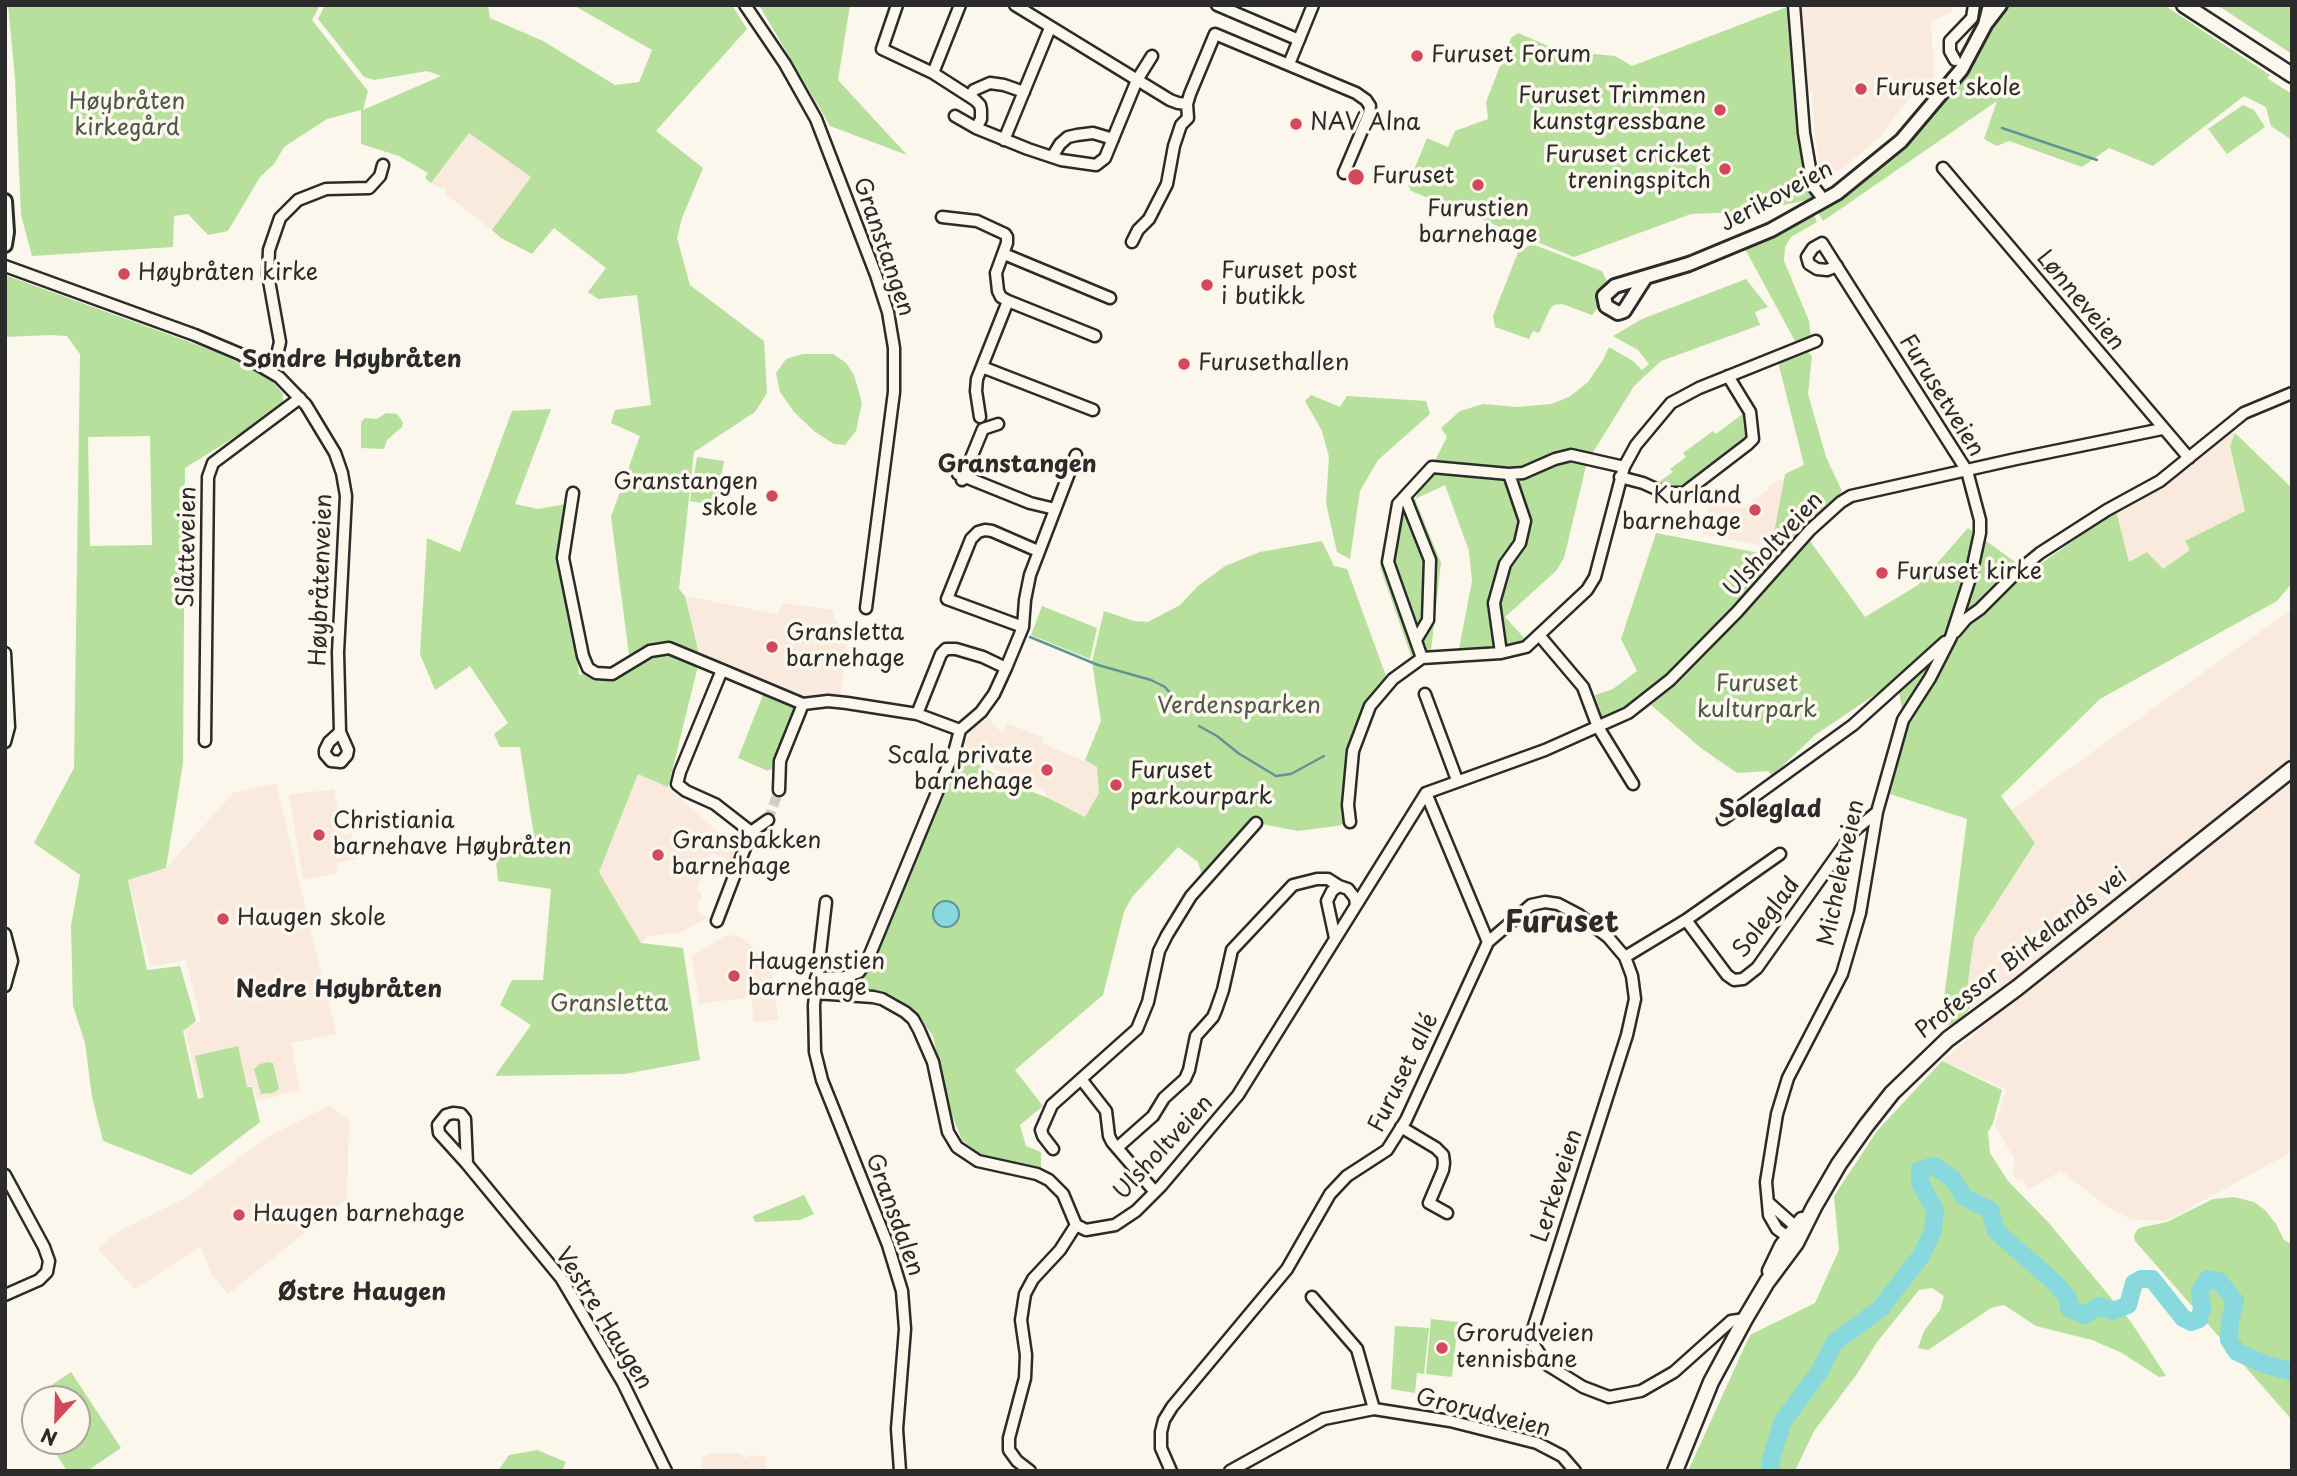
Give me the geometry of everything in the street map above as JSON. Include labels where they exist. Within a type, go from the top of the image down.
[{"type":"main road","points":[[2184,5],[2292,75]]},
{"type":"main road","name":"Professor Birkelands vei","points":[[1745,1319],[1767,1282],[1772,1263],[1814,1207],[1839,1164],[1892,1093],[1941,1045],[2017,988],[2292,769]]},
{"type":"main road","points":[[1675,1471],[1711,1382],[1745,1319]]},
{"type":"street","name":"Granstangen","points":[[745,5],[785,64],[816,120],[872,263],[888,312],[894,348],[894,392],[866,608]]},
{"type":"street","points":[[897,5],[881,49],[933,73],[970,96],[980,105],[981,119],[976,128]]},
{"type":"street","points":[[933,73],[960,5]]},
{"type":"street","points":[[1015,5],[1170,100],[1187,104]]},
{"type":"street","points":[[1217,5],[1299,40]]},
{"type":"street","points":[[1289,64],[1313,5]]},
{"type":"street","points":[[1794,5],[1804,133],[1813,186],[1824,200]]},
{"type":"street","points":[[1955,60],[1950,51],[1950,41],[1972,19],[1974,5]]},
{"type":"street","name":"Jerikoveien","points":[[1985,25],[1990,5]]},
{"type":"street","name":"Jerikoveien","points":[[1645,278],[1689,264],[1771,230],[1837,193],[1901,141],[1961,71],[1985,25],[2000,5]]},
{"type":"street","points":[[1004,140],[1050,28]]},
{"type":"street","points":[[1132,242],[1164,193],[1174,146],[1181,125],[1188,118],[1187,104],[1215,34],[1356,93],[1366,100],[1370,106],[1369,114],[1344,173]]},
{"type":"street","points":[[956,116],[1004,140],[1052,157],[1096,165],[1105,158],[1137,80],[1152,56]]},
{"type":"street","points":[[970,96],[974,90],[989,83],[1024,92]]},
{"type":"street","points":[[1052,157],[1060,144],[1076,135],[1093,134],[1113,139]]},
{"type":"street","points":[[270,369],[280,342],[268,275],[270,250],[280,218],[298,200],[326,188],[369,188],[380,176],[383,165]]},
{"type":"street","name":"Lønneveien","points":[[1943,168],[2189,458]]},
{"type":"street","points":[[5,201],[5,245]]},
{"type":"street","points":[[942,217],[977,221],[1005,234],[1007,243],[996,273],[1001,297],[1095,336]]},
{"type":"street","points":[[1004,254],[1110,298]]},
{"type":"street","name":"Høybråtenveien","points":[[5,266],[195,335],[270,369],[300,398],[330,443],[342,473],[346,496],[338,631],[340,732]]},
{"type":"street","name":"Furusetveien","points":[[1837,266],[1967,471],[1980,520],[1980,533],[1971,575],[1951,637]]},
{"type":"street","points":[[980,417],[977,379],[1008,301]]},
{"type":"street","points":[[1350,821],[1348,805],[1353,751],[1370,706],[1393,679],[1422,657],[1501,653],[1526,647],[1587,590],[1595,578],[1622,472],[1636,445],[1671,403],[1728,376],[1816,341]]},
{"type":"street","points":[[982,367],[1093,410]]},
{"type":"street","points":[[1422,657],[1388,562],[1398,504],[1432,467],[1523,473],[1571,455],[1622,472],[1665,493],[1684,493],[1753,439],[1750,412],[1728,376]]},
{"type":"street","name":"Micheletveien","points":[[1723,819],[1853,724],[2040,553],[2107,510],[2147,489],[2244,413],[2292,393]]},
{"type":"street","name":"Slåtteveien","points":[[205,741],[208,477],[213,463],[300,398]]},
{"type":"street","points":[[998,424],[983,429],[971,444],[961,477],[1029,506],[1055,509]]},
{"type":"street","name":"Ulsholtveien","points":[[1076,1225],[1086,1230],[1115,1225],[1136,1211],[1156,1192],[1238,1095],[1426,793],[1537,753],[1628,713],[1670,680],[1737,612],[1810,530],[1851,496],[2162,429]]},
{"type":"street","points":[[816,978],[845,977],[859,972],[869,959],[955,749],[960,730],[981,712],[995,694],[1023,627],[1025,600],[1038,551],[1076,455]]},
{"type":"street","points":[[1501,653],[1494,603],[1505,564],[1520,543],[1525,521],[1509,474]]},
{"type":"street","points":[[573,494],[563,558],[583,656],[588,668],[596,673],[612,674],[650,651],[669,648],[803,704],[828,701],[917,714],[960,730]]},
{"type":"street","points":[[1405,496],[1430,560],[1428,620],[1416,640]]},
{"type":"street","points":[[1023,627],[947,599],[971,539],[978,532],[992,531],[1038,551]]},
{"type":"street","points":[[1539,635],[1583,687],[1598,727],[1633,784]]},
{"type":"street","name":"Micheletveien","points":[[1794,1234],[1769,1203],[1766,1182],[1777,1114],[1788,1078],[1842,975],[1860,913],[1877,813],[1903,720],[1930,678],[1951,637]]},
{"type":"street","points":[[917,714],[941,654],[946,649],[956,649],[983,657],[1006,668]]},
{"type":"street","points":[[5,653],[9,727],[5,742]]},
{"type":"street","points":[[722,670],[677,783],[686,791],[715,804],[751,832]]},
{"type":"street","points":[[1425,695],[1457,780]]},
{"type":"street","points":[[779,790],[780,761],[803,704]]},
{"type":"street","points":[[1426,793],[1488,942]]},
{"type":"street","name":"Soleglad","points":[[1686,920],[1727,975],[1734,980],[1743,979],[1757,968],[1855,830],[1877,813]]},
{"type":"street","points":[[717,921],[751,832],[768,820]]},
{"type":"street","points":[[1053,1149],[1043,1136],[1042,1124],[1058,1098],[1137,1029],[1148,1002],[1159,951],[1167,935],[1191,896],[1256,822]]},
{"type":"street","name":"Soleglad","points":[[1625,957],[1686,920],[1780,854]]},
{"type":"street","points":[[1118,1147],[1153,1116],[1164,1098],[1185,1079],[1196,1036],[1216,1010],[1232,950],[1293,885],[1328,879],[1348,889],[1355,898],[1356,905]]},
{"type":"street","points":[[1335,938],[1327,901],[1332,891],[1339,886]]},
{"type":"street","name":"Gransdalen","points":[[826,901],[816,978],[814,1041],[822,1080],[888,1245],[902,1291],[905,1329],[897,1429],[900,1471]]},
{"type":"street","name":"Lerkeveien","points":[[1488,942],[1531,905],[1551,902],[1579,915],[1608,937],[1625,957],[1632,976],[1635,999],[1627,1035],[1533,1329],[1534,1345],[1546,1364],[1583,1387],[1609,1397],[1641,1391],[1674,1372],[1731,1321],[1745,1319]]},
{"type":"street","points":[[5,934],[12,961],[5,986]]},
{"type":"street","name":"Furuset allé","points":[[1171,1471],[1161,1448],[1161,1432],[1171,1407],[1287,1269],[1331,1194],[1347,1176],[1387,1150],[1401,1127],[1488,942]]},
{"type":"street","points":[[815,993],[882,999],[913,1019],[933,1062],[948,1132],[957,1147],[978,1161],[1037,1174],[1049,1180],[1063,1194],[1076,1225],[1060,1250],[1033,1279],[1025,1294],[1021,1320],[1026,1378],[1009,1438],[1009,1450],[1017,1461],[1030,1471]]},
{"type":"street","points":[[1081,1079],[1106,1111],[1109,1136],[1122,1155],[1156,1192]]},
{"type":"street","name":"Vestre Haugen","points":[[467,1164],[464,1119],[461,1114],[446,1115],[438,1125],[439,1133],[561,1278],[623,1383],[666,1471]]},
{"type":"street","points":[[1401,1127],[1443,1155],[1443,1170],[1429,1203],[1447,1213]]},
{"type":"street","points":[[5,1175],[50,1261],[47,1272],[39,1280],[5,1296]]},
{"type":"street","points":[[1312,1297],[1357,1349],[1374,1409]]},
{"type":"street","name":"Grorudveien","points":[[1230,1471],[1324,1419],[1374,1409],[1450,1421],[1537,1443],[1562,1456],[1575,1471]]},
{"type":"shaded area","name":"Furuset skole","points":[[1799,5],[1956,5],[1951,12],[1931,22],[1934,77],[1909,98],[1881,136],[1842,169],[1834,172],[1823,171],[1820,167],[1812,90],[1804,93]]},
{"type":"shaded area","points":[[469,133],[531,177],[492,230],[446,194],[446,188],[436,187],[431,183]]},
{"type":"shaded area","points":[[2233,431],[2235,433],[2230,446],[2245,511],[2186,541],[2190,550],[2162,570],[2147,552],[2129,562],[2116,511],[2195,463]]},
{"type":"shaded area","name":"Kurland barnehage","points":[[1808,469],[1792,526],[1770,551],[1767,551],[1767,547],[1703,534],[1709,503],[1744,507],[1767,491],[1771,484]]},
{"type":"shaded area","name":"Gransletta barnehage","points":[[685,596],[777,614],[784,603],[832,610],[841,636],[848,637],[840,697],[801,699],[700,658]]},
{"type":"shaded area","points":[[2292,609],[2292,1152],[2166,1221],[2132,1220],[2106,1206],[2061,1171],[2029,1189],[2021,1179],[2018,1181],[2011,1173],[2014,1171],[2014,1158],[1995,1126],[2006,1089],[1942,1061],[1985,1025],[1970,1008],[1968,982],[1974,938],[2035,844],[2010,811]]},
{"type":"shaded area","name":"Scala private barnehage","points":[[989,719],[1003,734],[1007,723],[1044,738],[1042,743],[1097,766],[1099,794],[1085,817],[1046,797],[1044,791],[1003,774],[974,756],[964,742],[978,724]]},
{"type":"shaded area","name":"Gransbakken barnehage","points":[[638,773],[668,787],[738,850],[732,870],[723,864],[726,858],[712,853],[696,890],[702,893],[697,907],[700,914],[710,917],[679,933],[648,936],[641,943],[599,872]]},
{"type":"shaded area","name":"Haugen skole","points":[[276,783],[336,1034],[291,1043],[300,1090],[257,1101],[253,1085],[200,1096],[184,1026],[201,1021],[186,960],[151,967],[128,879],[166,868],[233,793]]},
{"type":"shaded area","name":"Christiania barnehave Høybråten","points":[[334,789],[343,835],[352,834],[356,859],[336,863],[338,873],[303,880],[289,795]]},
{"type":"shaded area","name":"Haugenstien barnehage","points":[[727,935],[746,940],[772,969],[778,1020],[754,1022],[751,997],[699,1004],[692,956]]},
{"type":"shaded area","name":"Haugen barnehage","points":[[330,1105],[349,1121],[347,1199],[228,1294],[211,1274],[201,1246],[135,1289],[98,1249],[119,1231],[185,1198],[265,1138]]},
{"type":"shaded area","points":[[712,1453],[741,1453],[743,1458],[748,1455],[766,1456],[766,1471],[703,1471],[701,1458]]},
{"type":"green space","name":"Gransletta","points":[[8,5],[320,5],[312,20],[368,91],[363,110],[441,76],[427,71],[374,80],[364,77],[318,19],[325,5],[488,5],[490,18],[543,41],[615,85],[639,82],[652,50],[573,5],[732,5],[747,29],[656,131],[703,168],[682,218],[677,238],[690,285],[764,341],[767,393],[755,412],[694,452],[679,589],[685,596],[700,658],[668,787],[638,774],[599,872],[641,943],[683,948],[700,1060],[625,1074],[495,1076],[531,1025],[500,1005],[512,980],[543,980],[551,889],[498,881],[494,844],[534,836],[520,747],[500,747],[494,734],[508,723],[470,666],[435,690],[420,654],[427,538],[460,552],[512,411],[551,409],[515,504],[538,509],[566,504],[579,675],[630,662],[611,517],[640,436],[611,423],[615,410],[651,405],[637,295],[598,299],[588,292],[606,268],[554,228],[532,254],[501,238],[492,230],[531,177],[469,133],[431,183],[425,178],[428,173],[399,156],[361,144],[361,110],[327,119],[284,147],[274,164],[260,177],[228,231],[208,235],[188,214],[174,216],[173,247],[32,256],[21,215],[15,79]]},
{"type":"green space","points":[[759,5],[850,5],[838,80],[907,155],[830,126]]},
{"type":"green space","points":[[1792,5],[1800,89],[1819,194],[1808,200],[1755,211],[1691,214],[1574,257],[1411,191],[1408,185],[1427,138],[1448,147],[1455,131],[1488,119],[1486,102],[1511,38],[1518,33],[1560,51],[1615,56],[1632,66]]},
{"type":"green space","points":[[2003,5],[2164,5],[2270,75],[2267,78],[2292,94],[2292,140],[2271,126],[2266,107],[2244,96],[2153,166],[2109,148],[2082,167],[2009,141],[1997,146],[1984,139],[1997,101],[1823,221],[1817,211],[1906,145],[1970,67]]},
{"type":"green space","points":[[2217,5],[2292,5],[2292,54]]},
{"type":"green space","points":[[2243,105],[2254,110],[2265,127],[2227,154],[2208,129]]},
{"type":"green space","points":[[1813,213],[1817,222],[1791,237],[1785,247],[1784,261],[1809,321],[1811,337],[1795,341],[1745,249]]},
{"type":"green space","points":[[1532,244],[1602,271],[1608,283],[1599,294],[1599,306],[1592,315],[1562,304],[1554,305],[1539,333],[1533,331],[1529,339],[1495,327],[1493,316],[1518,252]]},
{"type":"green space","points":[[5,275],[217,352],[257,371],[272,381],[283,394],[283,407],[185,468],[183,763],[166,868],[128,880],[147,970],[180,966],[196,1021],[183,1031],[198,1099],[204,1097],[195,1056],[238,1046],[247,1087],[252,1087],[260,1122],[191,1175],[103,1141],[92,1097],[85,1043],[73,1006],[71,926],[80,875],[34,843],[74,768],[80,354],[67,336],[5,337]],"holes":[[[150,436],[152,545],[90,546],[88,437]]]},
{"type":"green space","points":[[1746,279],[1768,307],[1755,312],[1760,325],[1661,361],[1634,386],[1587,462],[1564,558],[1556,571],[1505,617],[1526,640],[1497,648],[1459,649],[1472,581],[1469,551],[1445,485],[1415,499],[1447,437],[1441,428],[1460,411],[1483,404],[1517,407],[1551,404],[1569,397],[1588,382],[1609,347],[1633,361],[1642,370],[1649,364],[1638,350],[1613,336],[1642,319]]},
{"type":"green space","points":[[1805,349],[1812,356],[1808,394],[1826,457],[1842,491],[1666,677],[1625,708],[1602,719],[1595,695],[1613,689],[1637,671],[1621,639],[1656,533],[1770,555],[1785,474],[1804,465],[1777,358]]},
{"type":"green space","points":[[803,354],[833,354],[846,363],[854,375],[862,403],[856,431],[845,445],[834,444],[814,431],[794,412],[780,392],[776,373],[786,359]]},
{"type":"green space","points":[[1311,395],[1340,407],[1347,396],[1426,401],[1430,414],[1378,460],[1360,491],[1350,559],[1337,552],[1326,503],[1329,457],[1322,431],[1305,401]]},
{"type":"green space","points":[[1745,412],[1748,432],[1745,442],[1684,488],[1675,489],[1659,482],[1673,472],[1670,469],[1686,457],[1683,453],[1713,431],[1716,434]]},
{"type":"green space","points":[[386,413],[397,414],[403,422],[402,427],[387,440],[384,449],[361,448],[361,422],[365,418],[377,419]]},
{"type":"green space","name":"Furuset kulturpark","points":[[2235,433],[2292,488],[2292,583],[2277,601],[2100,699],[2001,796],[2035,843],[1974,938],[1968,982],[1970,1008],[1959,1022],[1946,1026],[1942,1014],[1967,819],[1890,794],[1906,731],[1897,680],[1815,735],[1772,776],[1768,771],[1737,773],[1701,748],[1651,705],[1677,684],[1716,644],[1810,541],[1865,617],[1918,585],[1968,528],[2029,572],[2116,511],[2129,562],[2147,552],[2163,569],[2190,550],[2185,541],[2245,511],[2230,446]]},
{"type":"green space","points":[[697,457],[724,461],[716,506],[690,501]]},
{"type":"green space","points":[[1415,499],[1441,563],[1431,650],[1411,656],[1380,567],[1393,503]]},
{"type":"green space","name":"Verdensparken","points":[[1322,541],[1334,566],[1347,569],[1386,676],[1366,702],[1348,751],[1350,822],[1298,831],[1256,823],[1204,881],[1198,862],[1178,847],[1132,897],[1124,912],[1103,995],[1015,1070],[1043,1106],[1020,1125],[1026,1146],[1041,1152],[1041,1169],[986,1159],[962,1140],[949,1108],[933,1036],[915,1012],[883,991],[849,989],[852,978],[859,972],[955,749],[1008,783],[1046,797],[1085,817],[1099,793],[1097,767],[1085,760],[1101,721],[1092,662],[1104,611],[1134,621],[1148,622],[1180,605],[1198,586],[1225,566],[1260,552]]},
{"type":"green space","points":[[1042,606],[1097,628],[1090,659],[1031,635]]},
{"type":"green space","points":[[767,692],[790,701],[795,714],[772,770],[768,771],[738,758],[763,695]]},
{"type":"green space","points":[[1942,1061],[2002,1090],[1988,1132],[1990,1153],[2008,1181],[2048,1222],[2131,1322],[2166,1376],[2159,1377],[2122,1353],[2092,1340],[2036,1326],[2004,1305],[1991,1308],[1928,1350],[1918,1348],[1924,1331],[1940,1310],[1944,1296],[1932,1288],[1919,1290],[1877,1342],[1857,1374],[1814,1431],[1795,1471],[1688,1471],[1750,1335],[1815,1303],[1839,1250],[1834,1196],[1877,1131]]},
{"type":"green space","points":[[269,1062],[273,1063],[279,1089],[273,1093],[261,1094],[254,1069]]},
{"type":"green space","points":[[804,1195],[814,1214],[800,1220],[755,1222],[753,1216]]},
{"type":"green space","points":[[2234,1197],[2254,1202],[2265,1210],[2284,1240],[2292,1244],[2292,1420],[2135,1241],[2134,1235],[2138,1229],[2167,1222],[2213,1199]]},
{"type":"green space","name":"Grorudveien tennisbane","points":[[1431,1319],[1458,1322],[1452,1377],[1426,1374]]},
{"type":"green space","points":[[1395,1326],[1429,1328],[1424,1374],[1417,1373],[1415,1393],[1391,1389]]},
{"type":"green space","points":[[71,1372],[80,1385],[52,1385]]},
{"type":"green space","points":[[91,1402],[121,1448],[87,1471],[67,1471],[57,1455],[91,1455]]},
{"type":"green space","points":[[537,1450],[566,1462],[562,1471],[498,1471],[509,1455]]},
{"type":"water","points":[[946,901],[955,905],[959,914],[955,923],[946,927],[937,923],[933,914],[937,905]]},
{"type":"waterway","points":[[2002,128],[2097,160]]},
{"type":"waterway","points":[[1030,637],[1098,665],[1151,680],[1165,687],[1175,699]]},
{"type":"waterway","points":[[1199,726],[1276,776],[1291,774],[1324,756]]},
{"type":"waterway","points":[[1770,1471],[1783,1421],[1819,1372],[1835,1342],[1880,1309],[1921,1256],[1933,1231],[1935,1210],[1920,1183],[1920,1170],[1934,1166],[1953,1179],[1964,1197],[1990,1210],[1996,1231],[2054,1282],[2069,1299],[2069,1308],[2085,1315],[2099,1306],[2113,1311],[2128,1305],[2134,1283],[2141,1279],[2152,1279],[2183,1318],[2191,1322],[2199,1319],[2202,1310],[2200,1291],[2208,1279],[2219,1281],[2235,1301],[2229,1340],[2237,1352],[2292,1372]]},
{"type":"tunnel","points":[[768,820],[779,790]]},
{"type":"place","name":"Furuset Forum","points":[[1417,56]]},
{"type":"place","name":"Furuset skole","points":[[1861,89]]},
{"type":"place","name":"Furuset Trimmen kunstgressbane","points":[[1720,110]]},
{"type":"place","name":"NAV Alna","points":[[1296,124]]},
{"type":"place","name":"Furuset cricket treningspitch","points":[[1725,169]]},
{"type":"place","name":"Furuset","points":[[1356,177]]},
{"type":"place","name":"Furustien barnehage","points":[[1478,185]]},
{"type":"place","name":"Høybråten kirke","points":[[124,274]]},
{"type":"place","name":"Furuset post i butikk","points":[[1207,285]]},
{"type":"place","name":"Furusethallen","points":[[1184,364]]},
{"type":"place","name":"Granstangen skole","points":[[772,496]]},
{"type":"place","name":"Kurland barnehage","points":[[1755,510]]},
{"type":"place","name":"Furuset kirke","points":[[1882,573]]},
{"type":"place","name":"Gransletta barnehage","points":[[772,647]]},
{"type":"place","name":"Scala private barnehage","points":[[1047,770]]},
{"type":"place","name":"Furuset parkourpark","points":[[1116,785]]},
{"type":"place","name":"Christiania barnehave Høybråten","points":[[319,835]]},
{"type":"place","name":"Gransbakken barnehage","points":[[658,855]]},
{"type":"place","name":"Haugen skole","points":[[223,919]]},
{"type":"place","name":"Haugenstien barnehage","points":[[734,976]]},
{"type":"place","name":"Haugen barnehage","points":[[239,1215]]},
{"type":"place","name":"Grorudveien tennisbane","points":[[1442,1348]]},
{"type":"district","name":"Søndre Høybråten","points":[[352,360]]},
{"type":"district","name":"Granstangen","points":[[1017,465]]},
{"type":"district","name":"Soleglad","points":[[1770,810]]},
{"type":"district","name":"Furuset","points":[[1562,924]]},
{"type":"district","name":"Nedre Høybråten","points":[[339,990]]},
{"type":"district","name":"Østre Haugen","points":[[362,1293]]},
{"type":"park label","name":"Høybråten kirkegård","points":[[127,116]]}]
